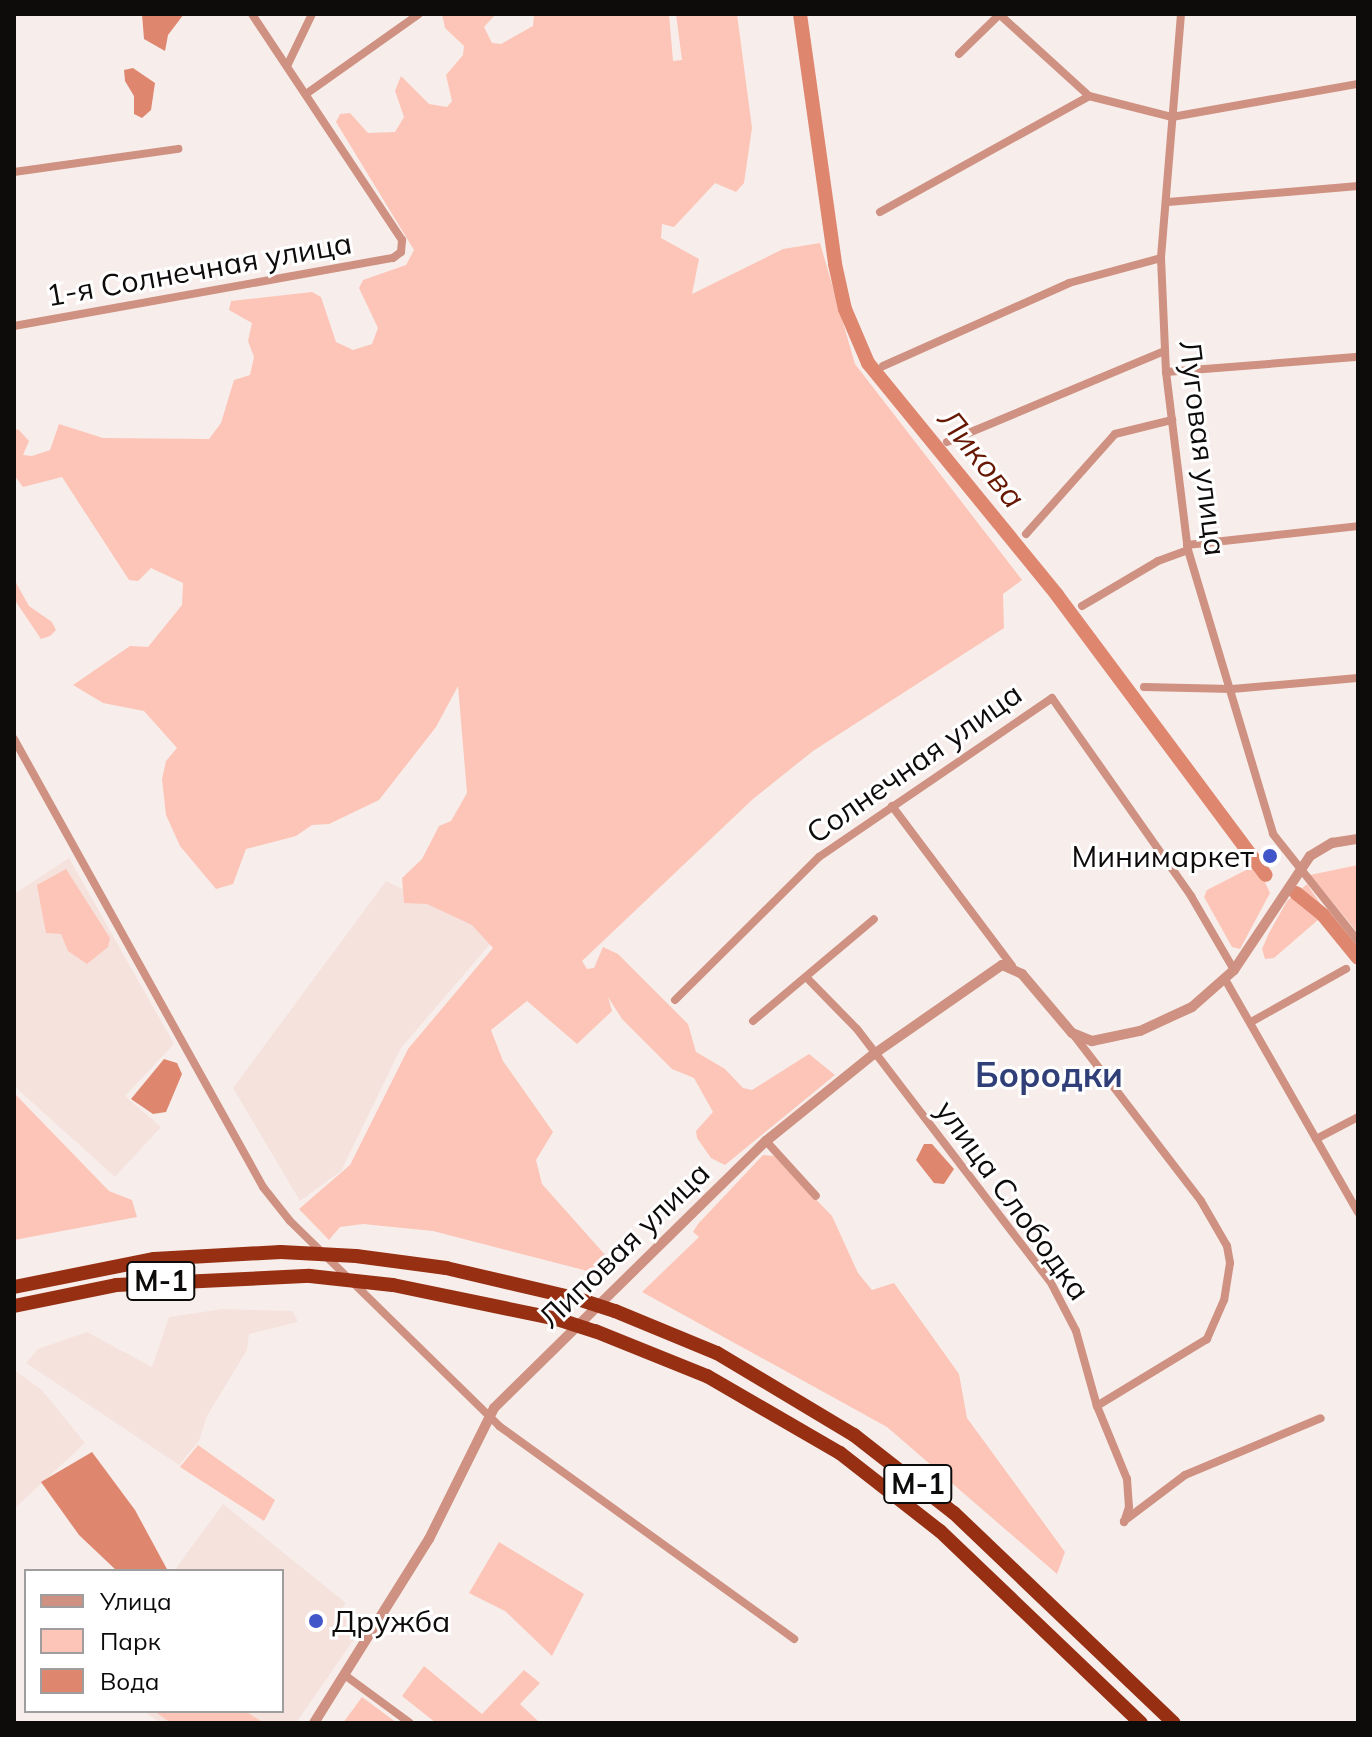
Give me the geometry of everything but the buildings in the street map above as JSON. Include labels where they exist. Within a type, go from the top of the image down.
[{"type":"highway","name":"М-1","points":[[14,1287],[154,1259],[281,1252],[356,1256],[459,1270],[615,1311],[717,1353],[854,1435],[965,1523],[1174,1723]]},
{"type":"highway","name":"М-1","points":[[14,1306],[116,1285],[310,1276],[393,1285],[557,1319],[595,1331],[707,1376],[840,1453],[940,1531],[1141,1723]]},
{"type":"street","points":[[252,14],[306,94],[419,14]]},
{"type":"street","points":[[288,64],[312,14]]},
{"type":"street","points":[[959,54],[999,14],[1089,96],[1172,117],[1358,84]]},
{"type":"street","name":"Луговая улица","points":[[1181,14],[1168,202],[1161,258],[1166,372],[1188,548],[1226,688],[1273,834],[1358,941]]},
{"type":"street","name":"1-я Солнечная улица","points":[[14,326],[393,258],[401,252],[402,240],[306,94]]},
{"type":"street","points":[[880,212],[1089,96]]},
{"type":"street","points":[[14,172],[178,149]]},
{"type":"street","points":[[1168,202],[1358,186]]},
{"type":"street","points":[[883,366],[1069,283],[1161,258]]},
{"type":"street","points":[[947,442],[1165,351]]},
{"type":"street","points":[[1166,372],[1358,357]]},
{"type":"street","points":[[1026,534],[1115,434],[1172,420]]},
{"type":"street","points":[[1082,606],[1158,561],[1188,548],[1358,526]]},
{"type":"street","points":[[1144,687],[1226,688],[1358,678]]},
{"type":"street","name":"Солнечная улица","points":[[675,1000],[819,857],[1054,699],[1191,896],[1229,977]]},
{"type":"street","points":[[14,739],[274,1203],[488,1416],[794,1639]]},
{"type":"street","points":[[892,806],[1012,966],[1072,1033],[1201,1201],[1227,1246],[1230,1263],[1224,1300],[1207,1339],[1097,1406]]},
{"type":"street","points":[[1072,1033],[1092,1041],[1140,1031],[1192,1007],[1229,977],[1298,869],[1320,848],[1358,839]]},
{"type":"street","points":[[753,1021],[874,919]]},
{"type":"street","name":"Липовая улица","points":[[314,1723],[346,1676],[441,1518],[488,1416],[551,1348],[766,1141],[874,1054],[989,972],[1012,966]]},
{"type":"street","points":[[1251,1022],[1270,1016],[1346,969]]},
{"type":"street","points":[[1229,977],[1358,1212]]},
{"type":"street","name":"улица Слободка","points":[[807,978],[874,1054],[1050,1281],[1076,1331],[1097,1406],[1127,1479],[1129,1507],[1124,1522],[1185,1475],[1321,1418]]},
{"type":"street","points":[[1316,1139],[1358,1117]]},
{"type":"street","points":[[766,1141],[816,1196]]},
{"type":"street","points":[[346,1676],[410,1723]]},
{"type":"shaded area","points":[[69,858],[174,1044],[125,1096],[161,1127],[115,1177],[14,1086],[14,894]]},
{"type":"shaded area","points":[[386,881],[497,936],[401,1048],[341,1171],[300,1201],[233,1088]]},
{"type":"shaded area","points":[[223,1309],[293,1311],[298,1322],[249,1334],[247,1350],[207,1416],[199,1441],[179,1465],[26,1363],[38,1349],[87,1332],[152,1367],[169,1317]]},
{"type":"shaded area","points":[[14,1370],[42,1390],[85,1443],[14,1509]]},
{"type":"shaded area","name":"Дружба","points":[[223,1504],[346,1603],[338,1613],[361,1629],[296,1723],[161,1723],[146,1713],[284,1713],[284,1569],[175,1569]]},
{"type":"green space","points":[[442,14],[496,14],[484,27],[492,43],[501,44],[533,26],[534,14],[669,14],[673,61],[682,60],[676,14],[737,14],[752,128],[744,183],[736,192],[715,183],[674,227],[662,224],[661,238],[699,259],[692,294],[783,249],[820,243],[855,364],[1022,580],[1003,594],[1004,628],[813,751],[753,799],[582,961],[587,969],[594,968],[603,947],[618,954],[688,1024],[696,1052],[725,1069],[743,1088],[752,1090],[809,1054],[835,1075],[725,1165],[711,1158],[697,1138],[696,1131],[713,1112],[694,1078],[672,1069],[622,1019],[608,997],[612,1011],[577,1044],[527,1001],[491,1030],[503,1061],[553,1132],[536,1160],[542,1184],[607,1257],[622,1262],[603,1275],[433,1231],[363,1224],[340,1227],[329,1240],[299,1209],[350,1165],[408,1049],[493,948],[472,925],[427,904],[404,903],[402,878],[422,859],[439,826],[451,821],[467,793],[458,686],[436,727],[379,800],[329,824],[312,825],[296,836],[246,849],[233,884],[216,889],[180,846],[166,815],[162,779],[166,761],[177,748],[144,711],[103,703],[73,685],[130,646],[148,647],[182,605],[183,583],[151,568],[138,581],[129,580],[62,477],[23,487],[14,475],[14,431],[18,429],[29,441],[23,455],[32,456],[50,450],[59,424],[103,438],[209,439],[221,423],[234,380],[250,375],[254,357],[248,341],[252,323],[229,310],[231,301],[312,292],[321,297],[336,342],[353,350],[372,344],[378,328],[359,288],[363,280],[406,265],[414,250],[336,122],[340,114],[350,113],[368,133],[395,132],[404,117],[395,91],[401,76],[429,104],[447,107],[452,101],[446,75],[463,55],[464,46],[445,28]]},
{"type":"green space","points":[[14,579],[29,606],[52,622],[56,630],[50,636],[41,639],[14,599]]},
{"type":"green space","points":[[1358,865],[1358,933],[1310,875]]},
{"type":"green space","points":[[1252,867],[1260,871],[1270,893],[1240,949],[1232,947],[1204,897],[1207,890]]},
{"type":"green space","points":[[66,869],[110,938],[108,947],[87,964],[68,951],[61,934],[46,933],[37,885]]},
{"type":"green space","points":[[1307,884],[1350,947],[1344,947],[1319,919],[1274,958],[1265,959],[1262,949],[1269,933],[1287,901]]},
{"type":"green space","points":[[14,1093],[109,1191],[132,1200],[137,1217],[14,1240]]},
{"type":"green space","points":[[763,1155],[774,1156],[832,1216],[858,1273],[872,1290],[894,1283],[959,1374],[967,1418],[1065,1552],[1057,1574],[887,1427],[642,1292],[699,1237],[693,1232],[698,1224]]},
{"type":"green space","points":[[198,1445],[275,1500],[264,1521],[180,1467]]},
{"type":"green space","points":[[499,1542],[584,1594],[552,1656],[505,1611],[469,1593]]},
{"type":"green space","points":[[424,1666],[482,1714],[524,1670],[540,1683],[520,1704],[538,1721],[436,1723],[402,1696]]},
{"type":"green space","points":[[362,1697],[397,1723],[343,1723]]},
{"type":"green space","points":[[157,1713],[248,1713],[264,1723],[171,1723]]},
{"type":"water","points":[[142,14],[184,14],[168,35],[165,51],[144,39]]},
{"type":"water","points":[[133,68],[155,83],[151,110],[142,118],[134,114],[134,96],[125,81],[124,70]]},
{"type":"water","points":[[164,1059],[177,1063],[182,1074],[166,1112],[153,1114],[131,1099]]},
{"type":"water","points":[[924,1144],[932,1144],[954,1169],[944,1184],[934,1183],[916,1160]]},
{"type":"water","points":[[92,1452],[135,1510],[167,1569],[115,1569],[79,1535],[41,1482]]},
{"type":"waterway","name":"Ликова","points":[[800,14],[835,264],[845,309],[868,363],[1057,595],[1266,875]]},
{"type":"waterway","name":"Ликова","points":[[1296,893],[1323,915],[1358,958]]},
{"type":"place","name":"Минимаркет","points":[[1270,856]]},
{"type":"place","name":"Дружба","points":[[316,1621]]},
{"type":"district","name":"Бородки","points":[[1049,1075]]}]
